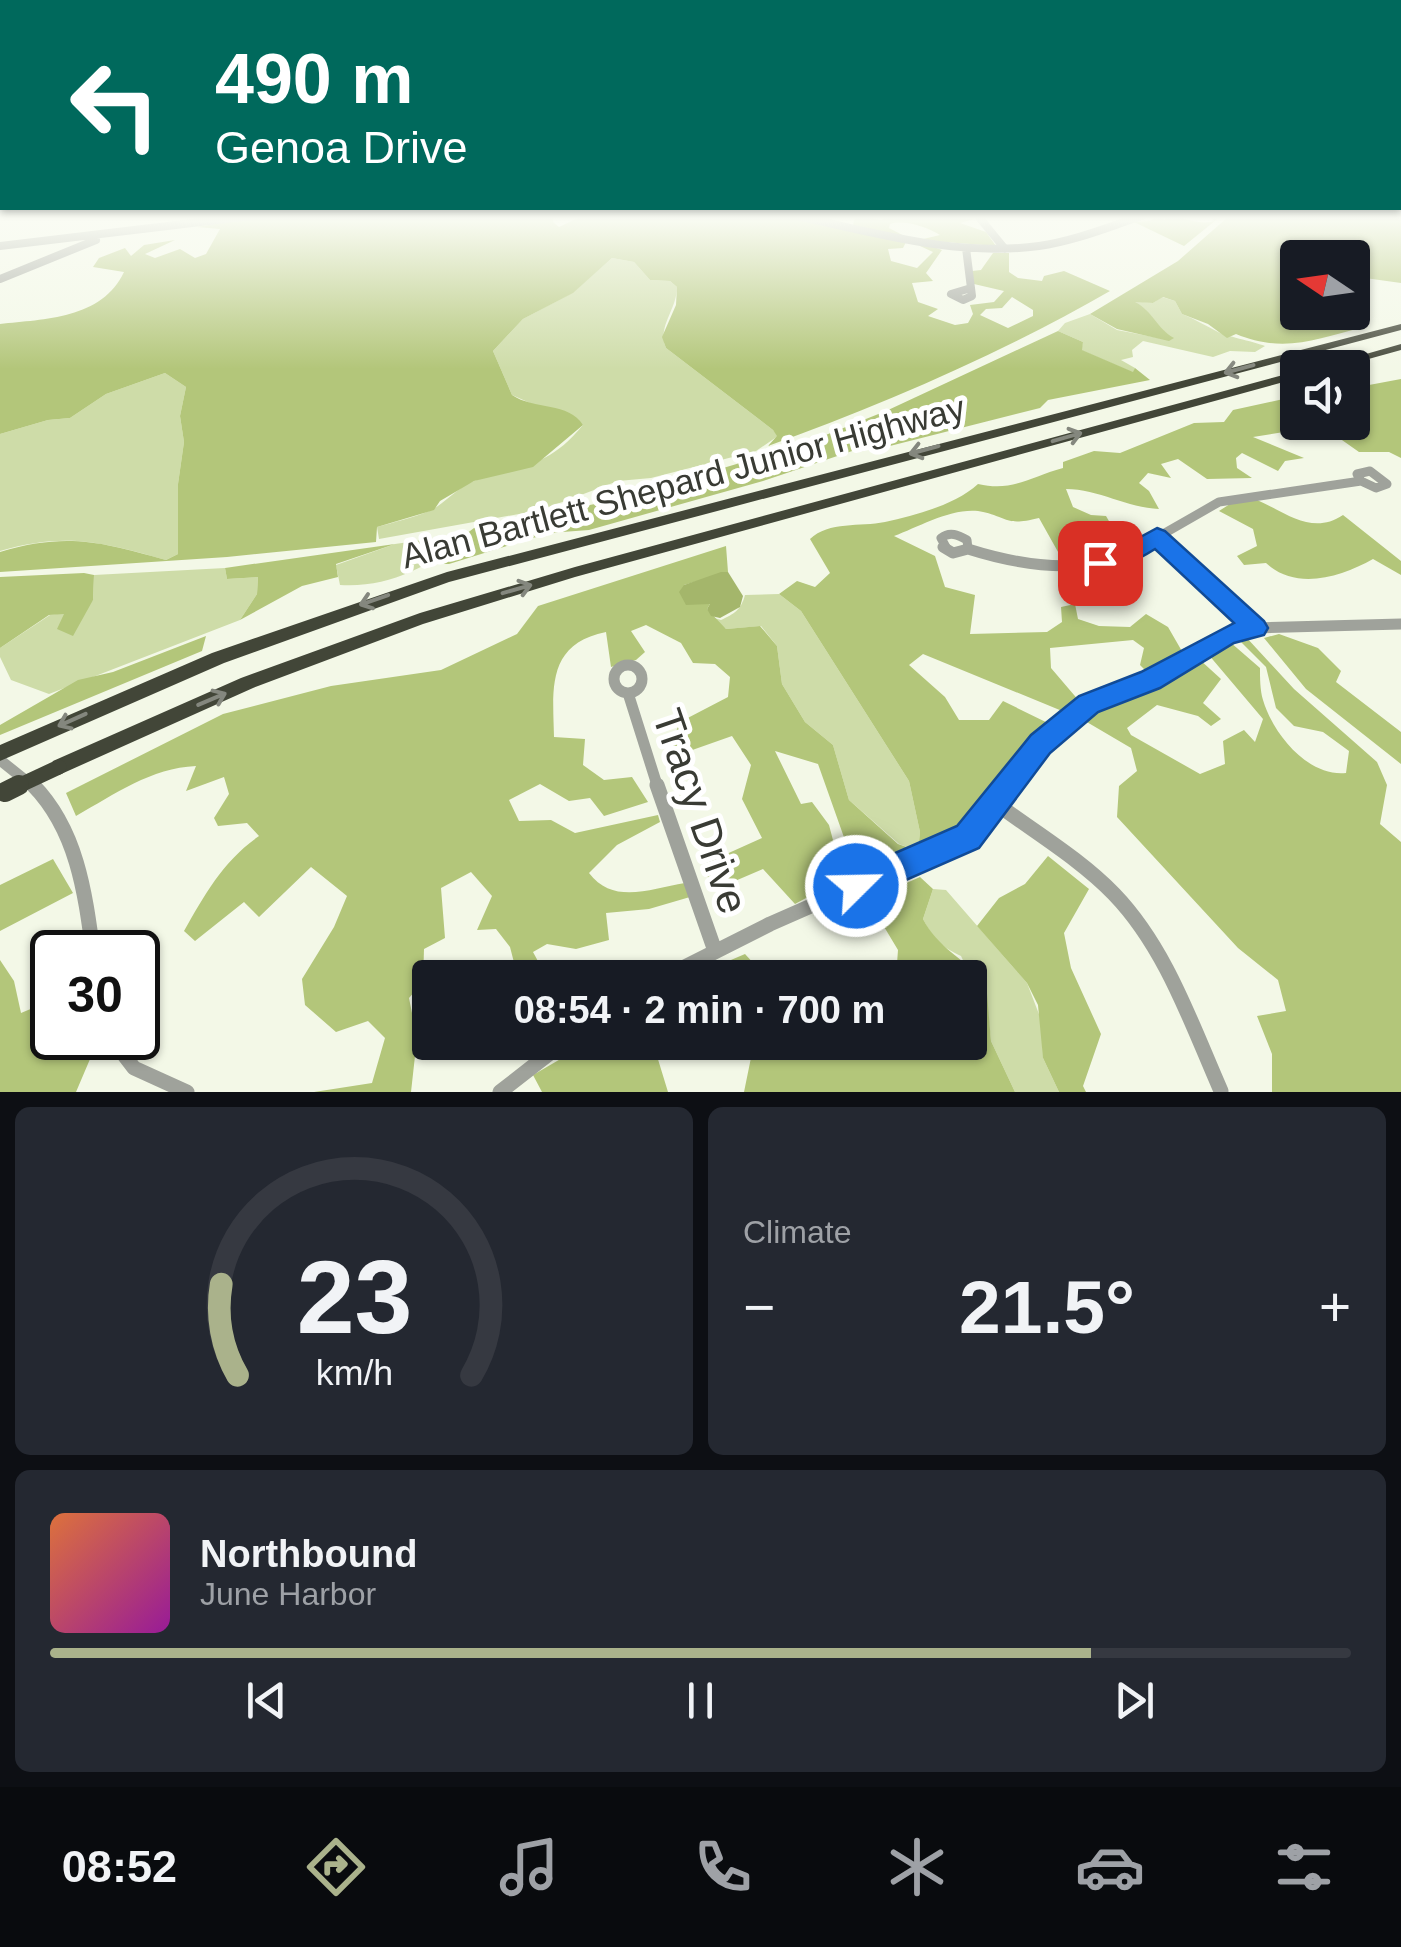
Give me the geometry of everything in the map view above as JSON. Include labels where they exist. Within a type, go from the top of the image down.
[{"type":"highway","name":"Alan Bartlett Shepard Junior Highway","points":[[0,756],[18,744],[272,637],[459,573],[1401,327]]},
{"type":"highway","points":[[1370,355],[1401,347]]},
{"type":"highway","name":"Alan Bartlett Shepard Junior Highway","points":[[3,794],[247,683],[420,619],[1280,379]]},
{"type":"street","points":[[0,279],[29,267]]},
{"type":"street","points":[[968,267],[971,288]]},
{"type":"street","points":[[968,549],[1020,562],[1075,566],[1116,559],[1204,508],[1226,500],[1361,481]]},
{"type":"street","points":[[1157,537],[1256,628]]},
{"type":"street","points":[[696,960],[956,844],[978,828],[1040,744],[1088,704],[1150,680],[1228,635],[1256,628],[1401,624]]},
{"type":"street","name":"Tracy Drive","points":[[628,693],[715,950]]},
{"type":"street","points":[[0,756],[33,784],[66,826],[85,888],[90,930]]},
{"type":"street","points":[[997,804],[1101,882],[1128,911],[1160,958],[1221,1091]]},
{"type":"street","points":[[128,1060],[134,1068],[188,1092]]},
{"type":"street","points":[[500,1092],[541,1060]]},
{"type":"shaded area","points":[[93,267],[602,267],[573,293],[523,319],[493,351],[512,395],[560,409],[583,425],[533,467],[474,481],[440,501],[434,510],[377,527],[376,542],[227,557],[0,572],[0,552],[45,542],[103,544],[166,560],[178,554],[178,484],[184,442],[180,416],[186,387],[165,373],[106,394],[70,418],[0,434],[0,324],[70,314],[102,299],[124,272]]},
{"type":"shaded area","points":[[602,267],[638,267],[650,280],[670,281],[677,287],[664,332],[666,348],[778,436],[756,451],[651,478],[618,481],[541,510],[379,539],[377,527],[429,511],[474,481],[545,458],[583,425],[560,410],[539,407],[512,395],[493,351],[523,319],[572,293]]},
{"type":"shaded area","points":[[638,267],[930,267],[926,273],[933,281],[912,283],[918,302],[938,309],[928,316],[955,325],[968,323],[973,314],[970,305],[994,302],[1004,291],[974,284],[972,271],[983,267],[1009,267],[1009,272],[1018,278],[1042,281],[1044,276],[1064,271],[1110,291],[942,376],[768,446],[777,436],[773,430],[666,348],[662,337],[676,305],[677,287],[670,281],[650,280]],"holes":[[[1012,297],[1033,310],[1033,316],[1008,328],[980,315],[986,309],[1002,308]]]},
{"type":"shaded area","points":[[1168,267],[1280,267],[1280,330],[1353,330],[1285,344],[1236,334],[1227,338],[1208,324],[1182,314],[1175,301],[1163,297],[1153,303],[1135,302],[1174,338],[1169,341],[1117,329],[1090,314]]},
{"type":"shaded area","points":[[1370,267],[1401,267],[1401,283],[1370,279]]},
{"type":"shaded area","points":[[1162,297],[1175,301],[1182,314],[1218,332],[1265,346],[1255,352],[1230,351],[1213,357],[1143,341],[1132,350],[1133,357],[1121,360],[1135,368],[1134,373],[1081,350],[1083,342],[1058,331],[1065,323],[1090,314],[1117,330],[1169,340],[1133,301],[1153,303]]},
{"type":"shaded area","points":[[1058,331],[1083,342],[1082,350],[1133,372],[1135,368],[1150,380],[1048,400],[1040,408],[882,448],[870,445],[763,481],[589,530],[549,533],[449,564],[426,564],[474,528],[620,499],[803,444],[886,411]]},
{"type":"shaded area","points":[[165,373],[186,387],[180,416],[184,442],[178,484],[178,554],[166,560],[103,544],[65,541],[0,551],[0,434],[70,418],[106,394]]},
{"type":"shaded area","points":[[1401,379],[1401,458],[1389,452],[1359,452],[1342,440],[1370,440],[1370,385]]},
{"type":"shaded area","points":[[1280,400],[1280,433],[1253,437],[1304,458],[1285,461],[1278,471],[1242,453],[1236,458],[1237,468],[1252,478],[1207,479],[1178,459],[1161,464],[1171,478],[1148,473],[1139,483],[1149,491],[1159,509],[1066,489],[1073,507],[1106,516],[1113,528],[1111,540],[1094,540],[1100,549],[1076,559],[1062,559],[1039,518],[1012,521],[968,511],[946,515],[894,536],[935,556],[945,587],[975,595],[970,634],[1047,632],[1062,622],[1061,607],[1075,604],[1078,619],[1099,626],[1130,627],[1146,614],[1168,627],[1183,653],[1147,672],[1140,665],[1144,648],[1133,640],[1050,648],[1051,668],[1080,702],[1067,713],[923,654],[909,665],[945,697],[959,720],[989,720],[1003,701],[1056,727],[993,803],[957,838],[857,874],[818,764],[775,751],[801,804],[812,802],[829,825],[843,878],[795,904],[763,869],[714,890],[702,865],[762,838],[742,799],[751,765],[732,736],[664,760],[680,722],[728,697],[730,677],[715,664],[693,663],[681,643],[646,625],[631,631],[645,652],[636,660],[611,667],[606,632],[572,647],[557,671],[554,686],[554,737],[585,739],[583,765],[604,780],[632,777],[648,802],[604,816],[590,798],[569,801],[540,784],[509,800],[519,821],[551,820],[575,833],[658,815],[660,822],[617,845],[589,873],[609,889],[621,892],[685,883],[690,897],[649,909],[606,913],[609,940],[576,949],[547,944],[533,952],[537,960],[513,960],[510,947],[496,929],[477,930],[492,896],[471,872],[441,888],[445,938],[424,949],[424,960],[412,960],[409,998],[415,1060],[411,1092],[314,1092],[372,1083],[385,1038],[368,1021],[336,1032],[305,1005],[302,979],[334,927],[347,896],[311,867],[259,917],[244,902],[195,941],[184,931],[225,867],[259,836],[247,823],[218,826],[214,818],[229,794],[224,777],[186,791],[196,766],[164,772],[76,816],[66,793],[223,714],[331,686],[441,670],[517,634],[538,606],[726,546],[728,572],[684,585],[697,604],[710,604],[707,609],[726,629],[760,626],[777,646],[782,684],[805,722],[833,745],[849,800],[898,844],[918,851],[920,832],[909,781],[801,611],[779,594],[797,581],[815,587],[830,573],[810,539],[826,529],[885,522],[922,512],[958,498],[978,484],[1001,486],[1021,482],[1063,468],[1063,462],[1094,451],[1120,453],[1194,423],[1224,422],[1233,410]]},
{"type":"shaded area","points":[[1257,500],[1310,523],[1332,521],[1343,515],[1401,561],[1401,575],[1373,559],[1333,576],[1305,579],[1278,572],[1266,563],[1244,565],[1237,556],[1257,546],[1253,529],[1219,511],[1230,504]]},
{"type":"shaded area","points":[[464,534],[466,538],[407,574],[375,583],[340,585],[336,565],[395,544]]},
{"type":"shaded area","points":[[395,544],[336,564],[338,577],[302,586],[240,620],[257,594],[258,577],[227,579],[225,568]]},
{"type":"shaded area","points":[[225,568],[227,579],[258,577],[257,594],[240,620],[49,694],[11,680],[0,657],[0,648],[50,615],[93,600],[94,575]]},
{"type":"shaded area","points":[[728,572],[743,596],[740,607],[720,618],[711,616],[707,609],[710,604],[686,605],[679,592],[684,585]]},
{"type":"shaded area","points":[[94,575],[93,600],[73,636],[57,629],[64,614],[49,615],[0,648],[0,577]]},
{"type":"shaded area","points":[[779,594],[801,611],[909,781],[920,832],[918,851],[899,844],[849,800],[833,745],[805,722],[782,684],[777,646],[761,626],[726,629],[711,617],[721,620],[733,613],[745,595]]},
{"type":"shaded area","points":[[1279,634],[1318,648],[1341,671],[1336,682],[1401,732],[1401,764],[1306,689],[1264,638]]},
{"type":"shaded area","points":[[206,636],[202,651],[0,735],[0,725],[78,680],[113,672]]},
{"type":"shaded area","points":[[1246,637],[1294,689],[1377,762],[1387,785],[1380,824],[1401,842],[1401,1092],[1272,1092],[1272,1054],[1257,1016],[1286,1011],[1278,980],[1238,948],[1117,817],[1119,786],[1137,771],[1131,748],[1080,718],[1199,659],[1221,679],[1203,703],[1221,719],[1211,726],[1198,716],[1157,705],[1127,728],[1131,735],[1200,774],[1225,764],[1223,741],[1244,730],[1255,742],[1263,719],[1208,654],[1230,642],[1260,668],[1268,713],[1294,751],[1318,768],[1346,773],[1349,751],[1323,732],[1294,726],[1276,708],[1266,667],[1239,640]]},
{"type":"shaded area","points":[[1048,856],[1089,889],[1064,933],[1071,968],[1101,1034],[1083,1086],[1086,1092],[1059,1092],[1043,1058],[1038,1005],[1027,983],[977,926],[999,898],[1025,884]]},
{"type":"shaded area","points":[[53,859],[73,893],[0,931],[0,885]]},
{"type":"shaded area","points":[[920,877],[933,889],[923,919],[961,960],[897,960],[898,950],[868,900]]},
{"type":"shaded area","points":[[933,889],[946,890],[1027,983],[1042,1022],[1043,1058],[1059,1092],[1015,1092],[991,1041],[987,960],[963,960],[938,941],[923,919]]},
{"type":"shaded area","points":[[0,960],[14,981],[21,1013],[30,1009],[30,1060],[90,1060],[76,1092],[0,1092]]},
{"type":"shaded area","points":[[987,994],[991,1041],[1015,1092],[744,1092],[751,1060],[987,1060]]},
{"type":"shaded area","points":[[559,1060],[658,1060],[668,1092],[542,1092],[533,1075]]},
{"type":"route","points":[[856,886],[968,837],[1040,744],[1088,704],[1150,680],[1228,635],[1256,628],[1157,537],[1128,554],[1100,563]]}]
